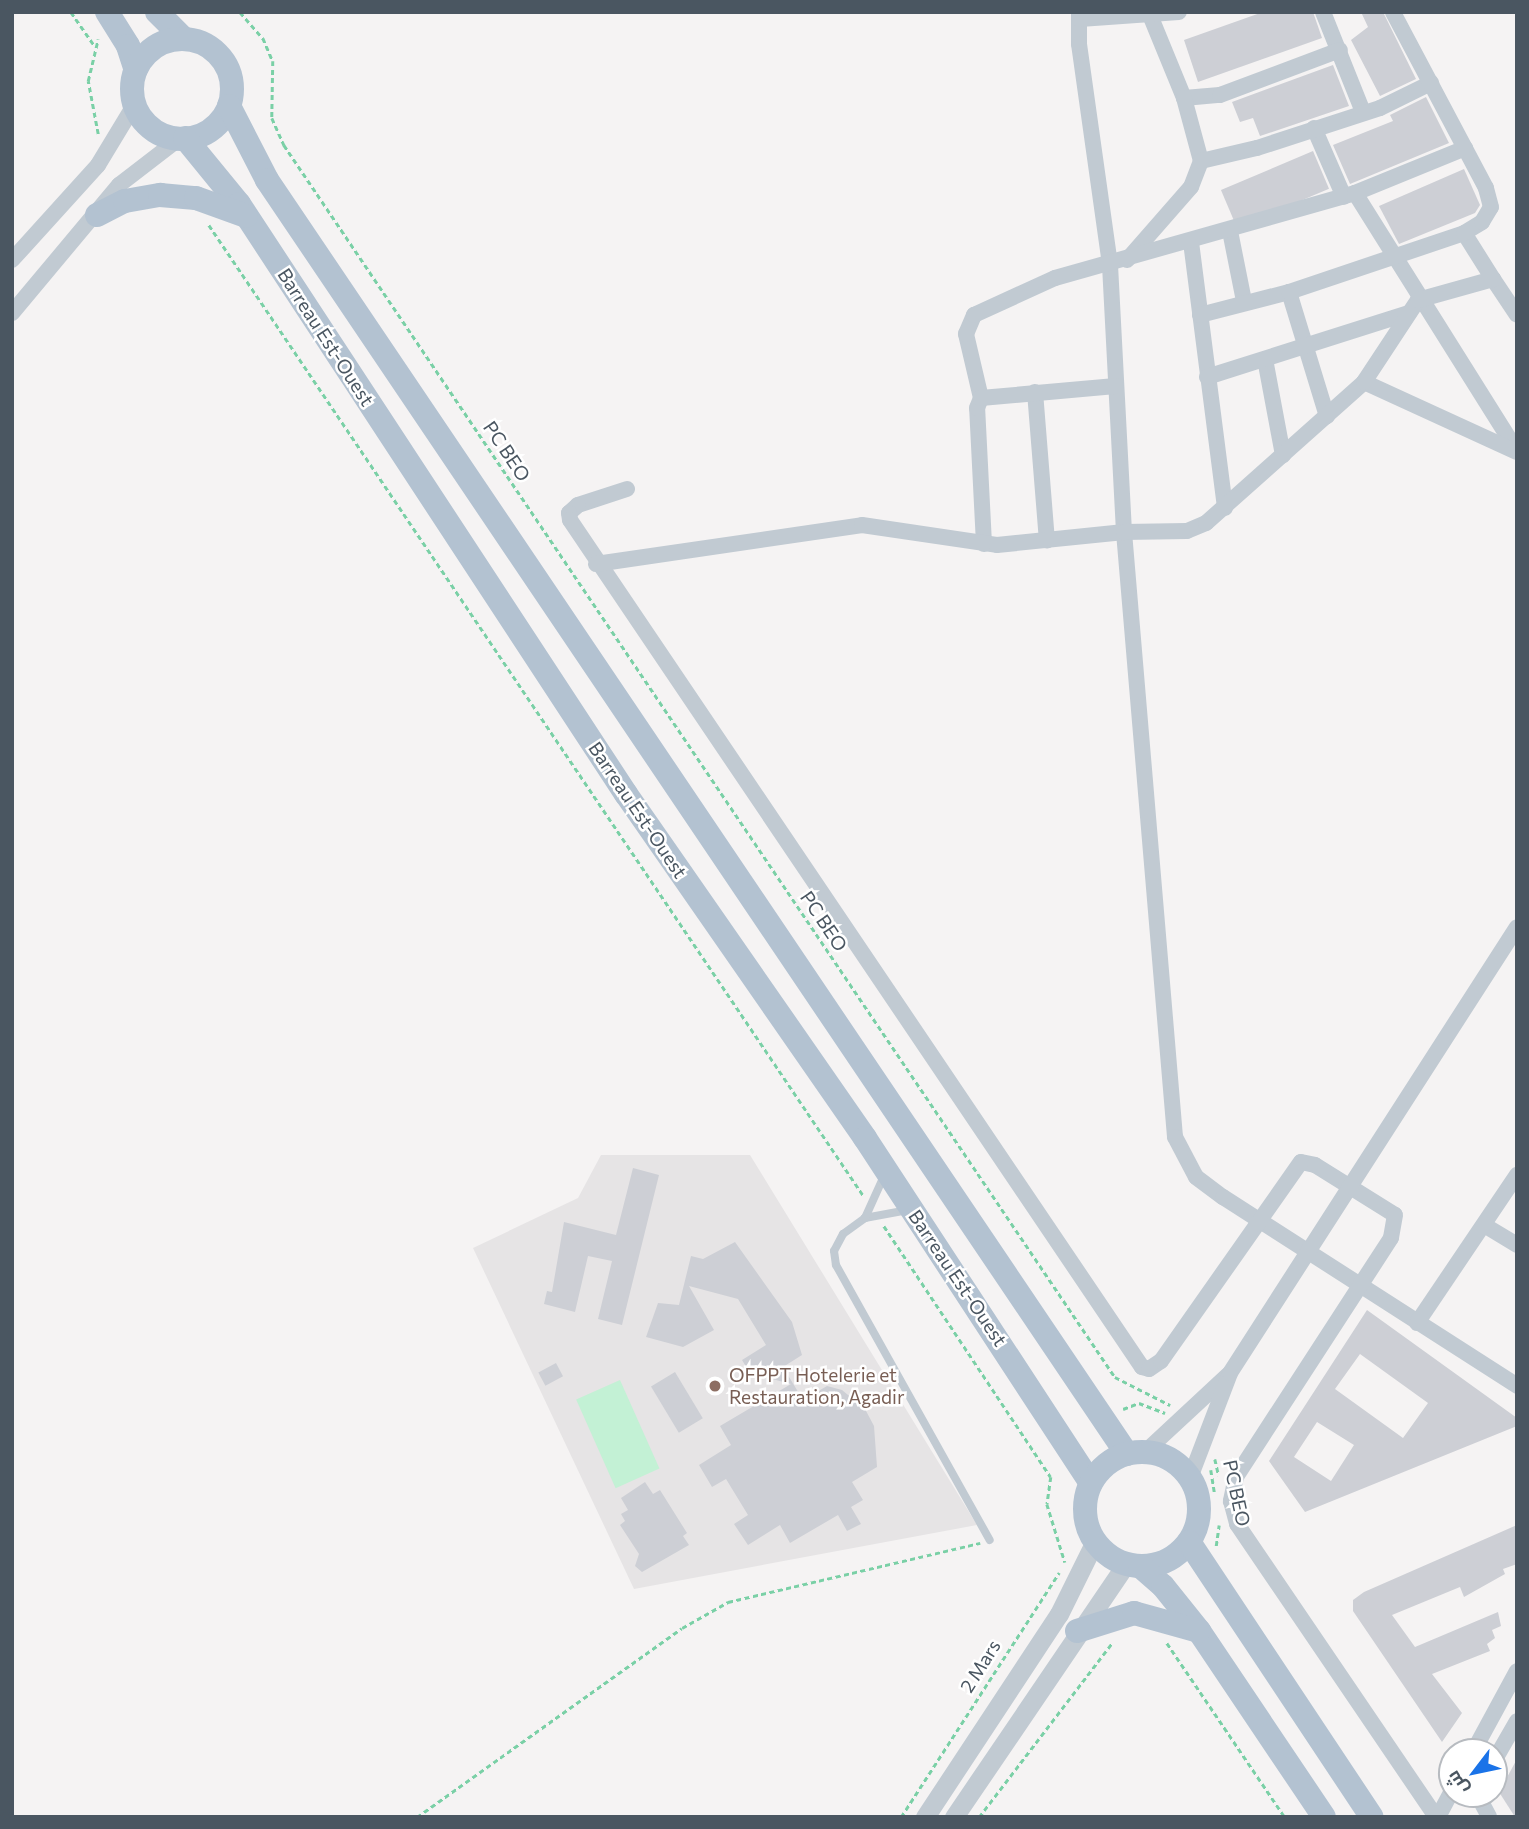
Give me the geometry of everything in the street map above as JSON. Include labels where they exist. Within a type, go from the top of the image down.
[{"type":"main road","points":[[157,12],[184,39]]},
{"type":"main road","points":[[109,15],[136,70],[135,104],[157,131],[182,138],[207,132],[229,106],[230,75],[220,57],[204,44],[184,39],[155,47],[136,70]]},
{"type":"main road","name":"Barreau Est-Ouest","points":[[229,106],[267,180],[1102,1417],[1136,1453]]},
{"type":"main road","name":"Barreau Est-Ouest","points":[[182,138],[247,217],[626,794],[913,1210],[1091,1483]]},
{"type":"main road","points":[[97,215],[108,206],[143,197],[192,197],[247,217]]},
{"type":"main road","points":[[1133,1565],[1168,1561],[1189,1542],[1199,1510],[1190,1478],[1170,1461],[1136,1453],[1112,1461],[1091,1483],[1085,1511],[1095,1541],[1163,1586],[1199,1631],[1324,1817]]},
{"type":"main road","points":[[1189,1542],[1371,1817]]},
{"type":"main road","points":[[1077,1631],[1142,1614],[1199,1631]]},
{"type":"street","points":[[1177,12],[1080,16],[1079,44],[1110,265],[1124,532],[1175,1137],[1196,1177],[1259,1221],[1362,1284],[1517,1387]]},
{"type":"street","points":[[1341,12],[1325,16],[1363,111]]},
{"type":"street","points":[[1200,315],[1244,301],[1289,292],[1464,233],[1482,222],[1491,207],[1465,148],[1393,12]]},
{"type":"street","points":[[1127,260],[1191,187],[1201,161],[1184,97],[1150,15]]},
{"type":"street","points":[[1184,97],[1220,95],[1340,50]]},
{"type":"street","points":[[1201,161],[1256,148],[1399,101],[1431,83]]},
{"type":"street","points":[[12,260],[107,153],[135,104]]},
{"type":"street","points":[[1314,128],[1349,195],[1394,256],[1413,307],[1517,452]]},
{"type":"street","points":[[12,313],[131,173],[182,138]]},
{"type":"street","points":[[984,544],[977,408],[981,398],[966,334],[974,315],[1055,278],[1230,232],[1349,195],[1465,148]]},
{"type":"street","points":[[1230,232],[1244,301]]},
{"type":"street","points":[[1464,233],[1517,315]]},
{"type":"street","points":[[1191,242],[1225,508]]},
{"type":"street","points":[[1207,377],[1305,346],[1493,279]]},
{"type":"street","points":[[1289,292],[1326,416]]},
{"type":"street","points":[[596,564],[862,526],[984,544],[1047,541],[1124,532],[1187,531],[1225,508],[1364,382],[1413,307]]},
{"type":"street","points":[[1265,359],[1283,456]]},
{"type":"street","points":[[1364,382],[1517,452]]},
{"type":"street","points":[[981,398],[1115,386]]},
{"type":"street","points":[[1035,392],[1047,541]]},
{"type":"street","points":[[627,489],[578,505],[569,513],[596,564],[1142,1367],[1149,1369],[1161,1361],[1301,1162],[1352,1187],[1391,1211],[1396,1220],[1362,1284],[1236,1477],[1231,1501],[1237,1524],[1437,1817]]},
{"type":"street","points":[[1190,1478],[1230,1373],[1517,927]]},
{"type":"street","points":[[1417,1323],[1517,1175]]},
{"type":"street","points":[[1484,1225],[1517,1245]]},
{"type":"street","points":[[1136,1453],[1230,1373]]},
{"type":"street","points":[[925,1817],[1059,1614],[1095,1541]]},
{"type":"street","points":[[954,1817],[1077,1631],[1133,1565]]},
{"type":"street","points":[[1481,1738],[1516,1675]]},
{"type":"street","points":[[1507,1738],[1517,1721]]},
{"type":"lane","points":[[865,1218],[886,1171]]},
{"type":"lane","points":[[913,1210],[865,1218],[836,1241],[836,1265],[990,1540]]},
{"type":"path","points":[[71,12],[94,46]]},
{"type":"path","name":"PC BEO","points":[[240,12],[263,38],[273,61],[272,118],[284,145],[1115,1377],[1167,1401],[1180,1416]]},
{"type":"path","points":[[107,153],[89,99],[94,46],[109,15]]},
{"type":"path","points":[[192,197],[870,1206]]},
{"type":"path","points":[[876,1216],[1051,1477],[1047,1504],[1058,1549],[1068,1566]]},
{"type":"path","points":[[1102,1417],[1139,1403],[1180,1416]]},
{"type":"path","points":[[1203,1439],[1208,1453],[1216,1506]]},
{"type":"path","name":"PC BEO","points":[[1203,1439],[1212,1442],[1222,1495]]},
{"type":"path","points":[[1207,1572],[1220,1532],[1218,1519]]},
{"type":"path","points":[[417,1817],[682,1628],[728,1602],[990,1540]]},
{"type":"path","name":"2 Mars","points":[[901,1817],[1049,1582],[1095,1541]]},
{"type":"path","points":[[979,1817],[1142,1614],[1285,1817]]},
{"type":"shaded area","name":"OFPPT Hotelerie et Restauration, Agadir","points":[[601,1155],[750,1155],[977,1525],[634,1589],[473,1248],[578,1198]]},
{"type":"green space","points":[[620,1380],[659,1469],[616,1488],[576,1400]]},
{"type":"building","points":[[1263,12],[1313,12],[1322,38],[1198,82],[1184,40]]},
{"type":"building","points":[[1361,12],[1383,12],[1416,79],[1380,96],[1351,40],[1368,27]]},
{"type":"building","points":[[1333,65],[1349,106],[1260,136],[1253,118],[1240,122],[1232,102]]},
{"type":"building","points":[[1426,97],[1449,143],[1350,184],[1333,145],[1393,121],[1390,115]]},
{"type":"building","points":[[1313,151],[1329,189],[1237,228],[1221,190]]},
{"type":"building","points":[[1464,169],[1480,205],[1475,213],[1399,244],[1379,206]]},
{"type":"building","points":[[633,1168],[659,1175],[622,1325],[598,1319],[612,1261],[588,1256],[575,1312],[544,1304],[547,1291],[552,1292],[564,1222],[616,1235]]},
{"type":"building","points":[[735,1242],[792,1322],[802,1355],[783,1367],[803,1400],[827,1386],[842,1390],[865,1409],[874,1426],[877,1467],[852,1482],[863,1500],[851,1507],[861,1524],[847,1531],[838,1515],[790,1543],[780,1525],[748,1545],[734,1524],[748,1515],[726,1479],[712,1487],[699,1465],[731,1445],[720,1426],[791,1384],[750,1373],[742,1360],[766,1345],[738,1299],[689,1286],[714,1330],[683,1347],[646,1337],[658,1303],[679,1305],[691,1256],[703,1259]]},
{"type":"building","points":[[1367,1310],[1517,1418],[1517,1426],[1305,1512],[1269,1461]],"holes":[[[1360,1354],[1428,1403],[1403,1438],[1335,1389]],[[1317,1422],[1354,1445],[1331,1481],[1294,1457]]]},
{"type":"building","points":[[556,1363],[563,1376],[545,1386],[538,1372]]},
{"type":"building","points":[[675,1372],[703,1418],[679,1433],[651,1386]]},
{"type":"building","points":[[645,1482],[653,1494],[660,1490],[687,1533],[683,1536],[689,1545],[642,1572],[635,1566],[639,1554],[620,1525],[625,1521],[621,1514],[628,1510],[621,1498]]},
{"type":"building","points":[[1517,1525],[1517,1564],[1503,1569],[1505,1574],[1464,1597],[1460,1587],[1392,1615],[1415,1647],[1498,1612],[1501,1626],[1492,1630],[1495,1638],[1487,1644],[1490,1651],[1432,1674],[1462,1713],[1445,1738],[1439,1738],[1353,1611],[1353,1600],[1364,1592]]},
{"type":"building","points":[[1517,1759],[1517,1817],[1508,1806],[1508,1776]]},
{"type":"place","name":"OFPPT Hotelerie et Restauration, Agadir","points":[[715,1386]]}]
